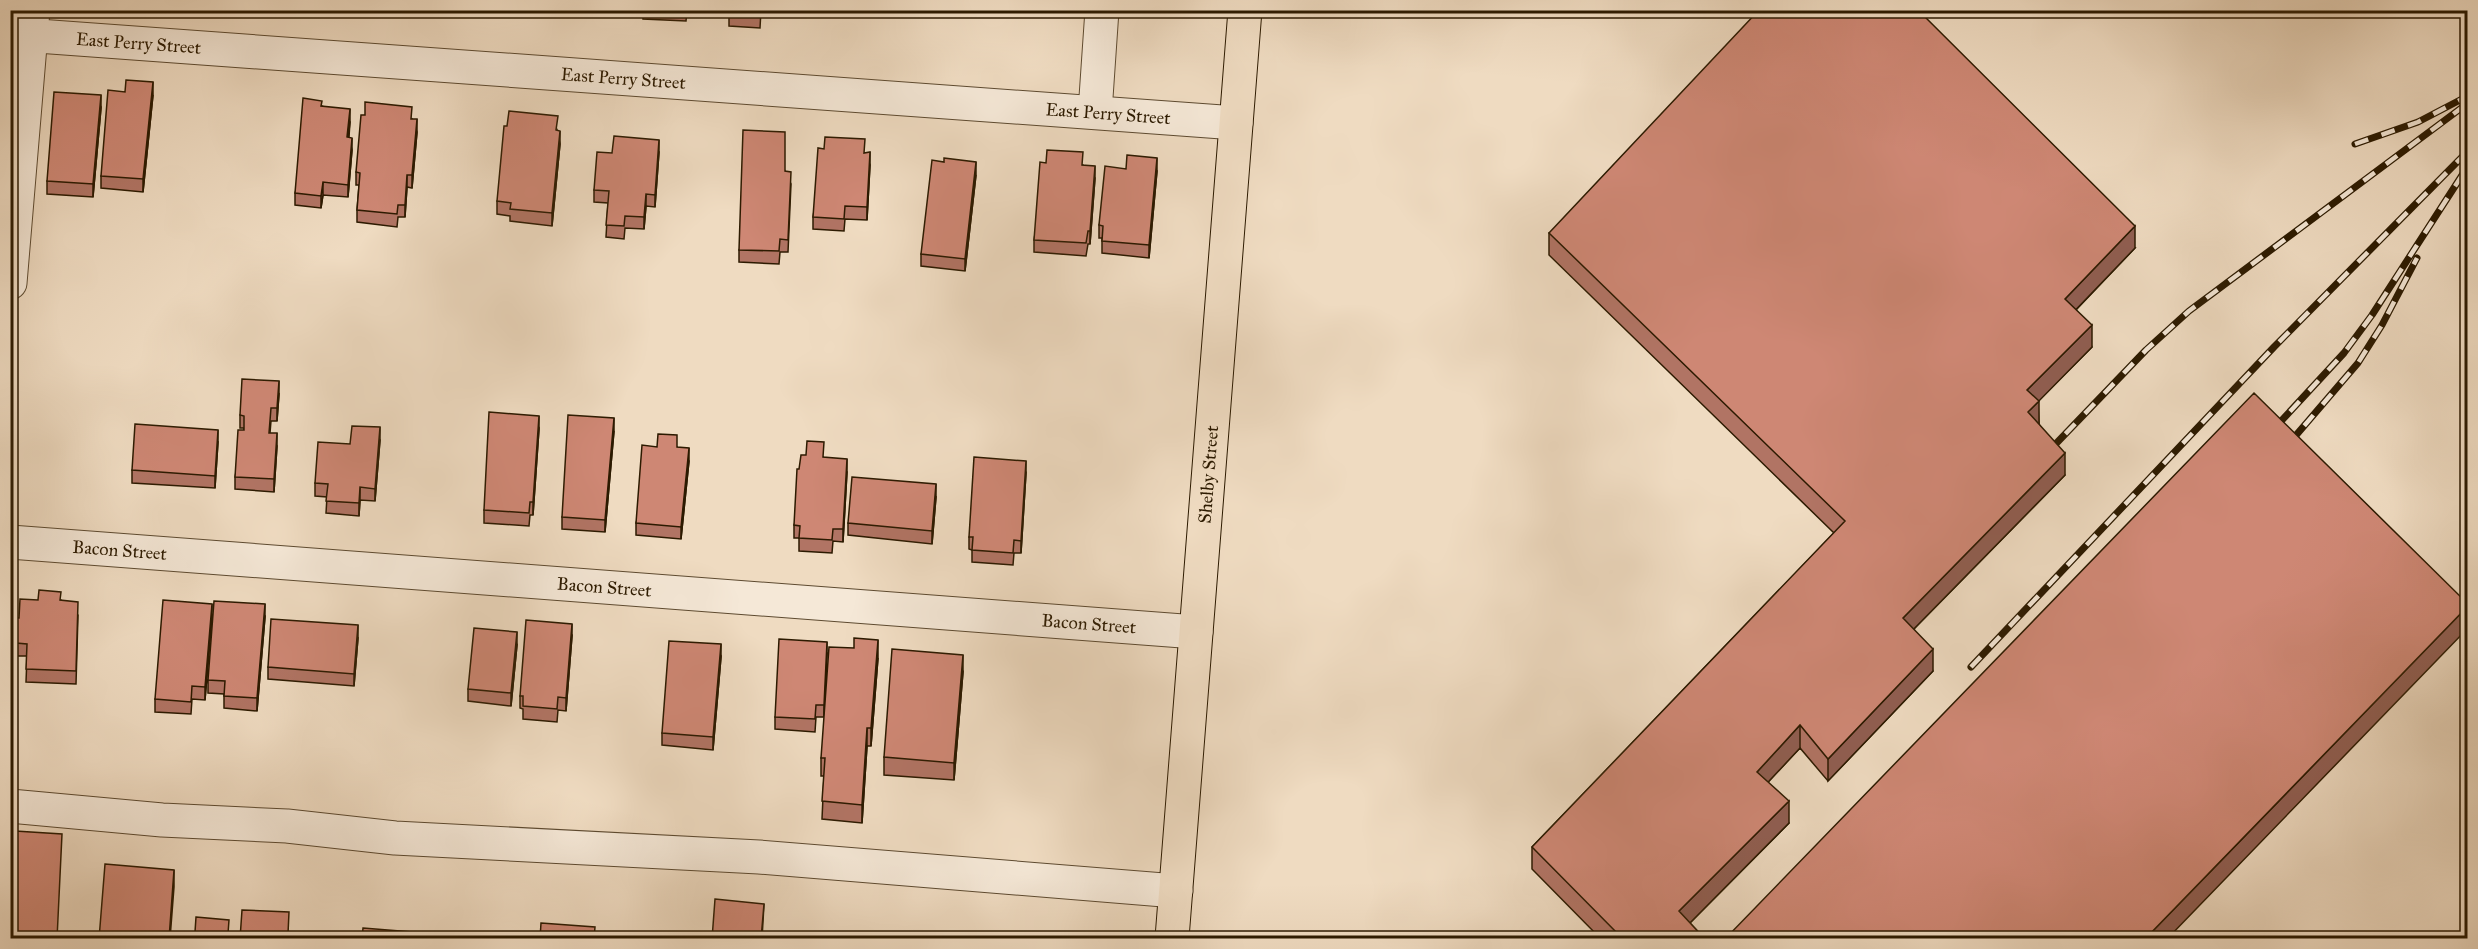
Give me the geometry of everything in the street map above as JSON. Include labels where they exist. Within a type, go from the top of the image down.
[{"type":"main road","name":"Shelby Street","points":[[1172,939],[1245,10]]},
{"type":"street","points":[[1095,112],[1102,10]]},
{"type":"street","points":[[10,283],[25,27]]},
{"type":"street","name":"East Perry Street","points":[[25,27],[1236,123]]},
{"type":"street","name":"Bacon Street","points":[[10,542],[1196,632]]},
{"type":"street","points":[[10,806],[162,820],[287,826],[395,838],[759,857],[1176,891]]},
{"type":"building","points":[[729,10],[760,10],[760,15],[729,13]]},
{"type":"building","points":[[1759,10],[1918,10],[2135,226],[2065,299],[2092,325],[2027,390],[2039,401],[2028,412],[2065,453],[1903,618],[1933,649],[1828,759],[1800,725],[1757,772],[1789,801],[1679,911],[1705,939],[1623,939],[1532,847],[1845,521],[1549,233]]},
{"type":"building","points":[[126,80],[153,82],[143,179],[101,176],[108,90],[125,92]]},
{"type":"building","points":[[54,92],[101,95],[93,184],[47,181]]},
{"type":"building","points":[[303,98],[322,101],[321,106],[350,109],[347,137],[352,138],[348,185],[323,182],[321,196],[295,193]]},
{"type":"building","points":[[365,102],[412,107],[411,119],[417,119],[412,175],[407,175],[405,205],[398,205],[397,214],[357,210],[360,173],[356,172],[361,115],[365,115]]},
{"type":"building","points":[[509,111],[558,116],[556,130],[560,131],[552,213],[510,209],[511,203],[497,201],[504,126],[507,126]]},
{"type":"building","points":[[743,130],[785,132],[785,171],[791,172],[788,240],[780,239],[779,251],[739,250]]},
{"type":"building","points":[[614,136],[659,140],[655,195],[646,194],[644,217],[625,216],[624,226],[606,225],[609,191],[594,190],[597,152],[612,153]]},
{"type":"building","points":[[825,137],[865,139],[864,153],[870,152],[867,207],[845,206],[844,219],[813,217],[818,148],[824,149]]},
{"type":"building","points":[[1047,150],[1083,152],[1082,165],[1095,166],[1090,231],[1088,231],[1086,243],[1034,240],[1040,162],[1046,163]]},
{"type":"building","points":[[1127,155],[1157,158],[1149,245],[1102,241],[1103,226],[1099,225],[1105,166],[1126,169]]},
{"type":"building","points":[[944,158],[976,162],[965,259],[921,254],[932,160],[944,162]]},
{"type":"building","points":[[242,379],[279,381],[277,408],[271,408],[269,433],[277,433],[274,479],[235,477],[238,430],[244,430],[244,416],[240,415]]},
{"type":"building","points":[[2254,393],[2468,606],[2145,939],[1725,939]]},
{"type":"building","points":[[489,412],[539,416],[533,502],[530,502],[529,513],[484,510]]},
{"type":"building","points":[[568,415],[614,418],[605,520],[562,517]]},
{"type":"building","points":[[135,424],[218,430],[215,476],[132,470]]},
{"type":"building","points":[[352,426],[380,427],[375,489],[360,487],[359,503],[326,501],[328,484],[315,483],[318,442],[350,444]]},
{"type":"building","points":[[658,434],[677,435],[677,447],[689,448],[681,527],[636,523],[642,445],[657,447]]},
{"type":"building","points":[[807,441],[824,442],[823,457],[847,459],[843,529],[833,529],[832,540],[799,538],[800,526],[794,525],[797,469],[799,469],[801,455],[806,455]]},
{"type":"building","points":[[974,457],[1026,461],[1021,541],[1014,540],[1013,553],[972,550],[973,537],[969,537]]},
{"type":"building","points":[[852,477],[936,484],[932,531],[848,523]]},
{"type":"building","points":[[39,590],[61,592],[60,600],[78,602],[76,671],[26,669],[27,644],[16,643],[16,638],[10,638],[10,618],[19,618],[20,599],[38,600]]},
{"type":"building","points":[[163,600],[212,604],[205,687],[192,686],[191,702],[155,699]]},
{"type":"building","points":[[214,601],[265,604],[257,698],[224,696],[225,681],[208,680]]},
{"type":"building","points":[[271,619],[358,625],[354,674],[268,667]]},
{"type":"building","points":[[526,620],[572,624],[566,698],[558,697],[557,709],[523,706],[523,696],[520,696]]},
{"type":"building","points":[[474,628],[517,632],[511,693],[468,689]]},
{"type":"building","points":[[854,638],[878,640],[871,728],[867,728],[862,805],[822,801],[825,758],[821,758],[829,647],[854,648]]},
{"type":"building","points":[[779,639],[827,642],[824,705],[816,705],[815,719],[775,717]]},
{"type":"building","points":[[669,641],[721,644],[713,737],[662,733]]},
{"type":"building","points":[[892,649],[963,655],[954,763],[884,757]]},
{"type":"building","points":[[15,831],[62,834],[57,939],[10,939]]},
{"type":"building","points":[[105,864],[174,870],[169,939],[99,939]]},
{"type":"building","points":[[715,899],[764,904],[761,939],[712,939]]},
{"type":"building","points":[[242,910],[289,912],[288,934],[329,937],[329,939],[240,939]]},
{"type":"building","points":[[196,917],[229,920],[228,934],[233,933],[232,939],[188,939],[189,932],[195,932]]},
{"type":"building","points":[[541,923],[595,927],[594,939],[540,939]]},
{"type":"building","points":[[363,928],[474,937],[474,939],[362,939]]},
{"type":"railway","points":[[2355,144],[2418,122],[2462,99]]},
{"type":"railway","points":[[2046,454],[2146,350],[2189,311],[2468,103]]},
{"type":"railway","points":[[1971,667],[2274,347],[2468,151]]},
{"type":"railway","points":[[2271,432],[2344,353],[2372,315],[2468,166]]},
{"type":"railway","points":[[2286,447],[2358,363],[2382,325],[2417,258]]}]
